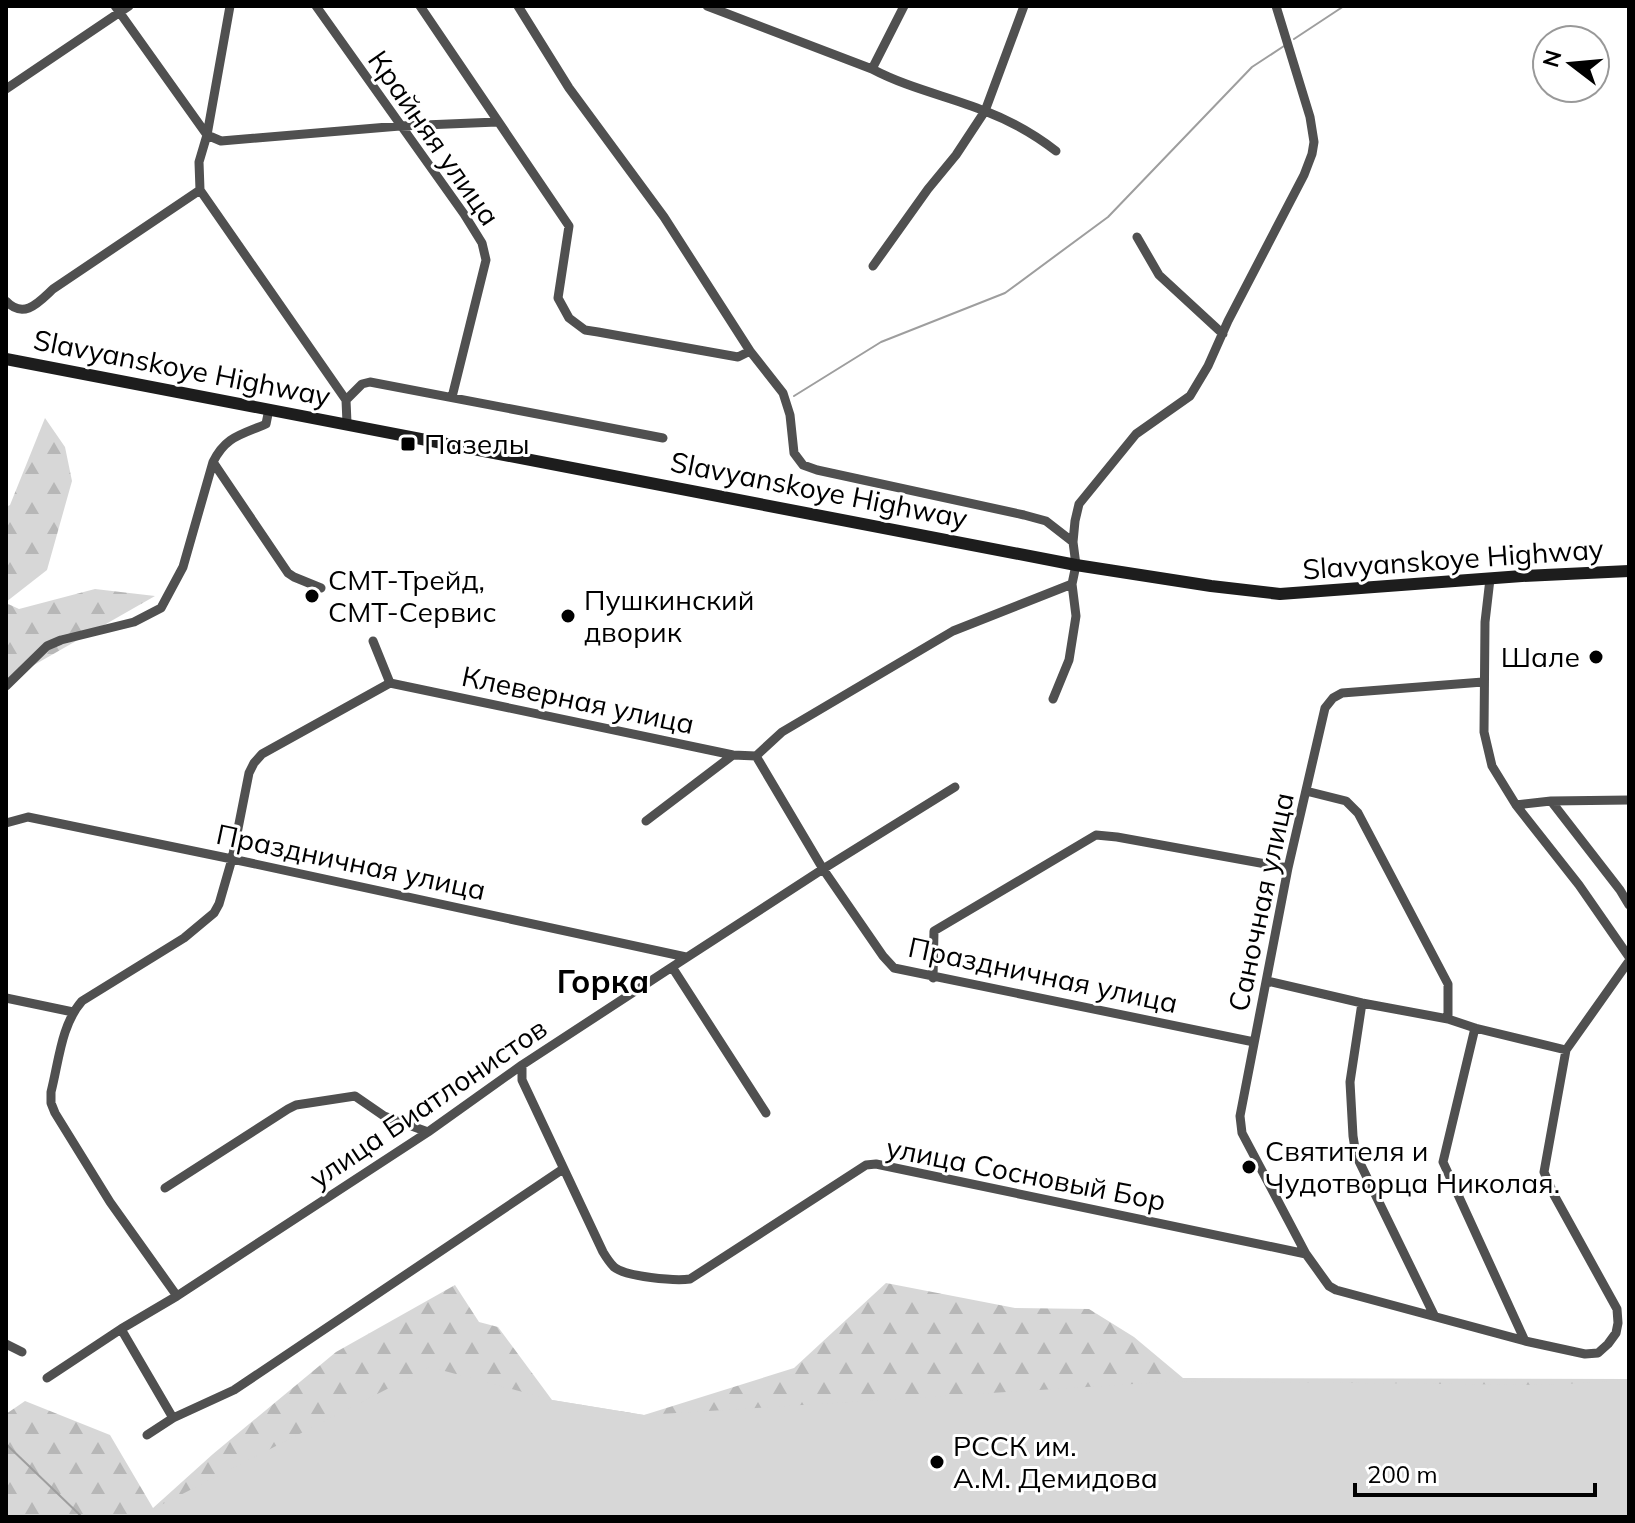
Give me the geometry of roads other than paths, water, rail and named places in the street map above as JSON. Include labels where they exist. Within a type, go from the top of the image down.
[{"type":"main road","name":"Slavyanskoye Highway","points":[[6,359],[1076,565],[1211,586],[1280,594],[1629,571]]},
{"type":"street","points":[[6,89],[118,9],[129,6]]},
{"type":"street","points":[[230,6],[207,135],[199,162],[200,190],[346,400],[347,423]]},
{"type":"street","name":"Крайняя улица","points":[[316,6],[476,232],[484,252],[486,260],[452,397]]},
{"type":"street","points":[[420,6],[569,226],[558,298],[569,318],[585,330],[689,349],[738,357],[750,351]]},
{"type":"street","points":[[518,6],[569,88],[664,217],[750,351],[783,393],[790,415],[794,453],[803,465],[1046,521],[1073,542]]},
{"type":"street","points":[[707,6],[895,80],[985,111],[1033,133],[1056,151]]},
{"type":"street","points":[[872,69],[904,6]]},
{"type":"street","points":[[873,266],[985,111],[1024,6]]},
{"type":"street","points":[[1053,699],[1069,660],[1076,616],[1072,584],[1076,565],[1073,542],[1079,504],[1136,434],[1190,396],[1208,366],[1312,154],[1314,142],[1310,117],[1276,6]]},
{"type":"street","points":[[118,9],[207,135],[221,141],[400,126],[497,122]]},
{"type":"street","points":[[9,304],[26,309],[35,305],[53,289],[200,190]]},
{"type":"street","points":[[1137,237],[1159,275],[1223,334]]},
{"type":"street","points":[[346,400],[362,384],[370,382],[663,438]]},
{"type":"street","points":[[6,686],[47,646],[134,622],[161,608],[183,567],[219,449],[228,440],[266,424],[269,409]]},
{"type":"street","points":[[213,462],[288,573],[321,588]]},
{"type":"street","points":[[1306,1254],[1329,1286],[1336,1290],[1525,1341],[1585,1354],[1598,1353],[1616,1333],[1617,1309],[1544,1172],[1566,1050],[1629,959],[1579,885],[1516,805],[1492,766],[1484,732],[1483,682],[1490,579]]},
{"type":"street","points":[[756,756],[782,732],[953,631],[1072,584]]},
{"type":"street","points":[[177,1296],[110,1202],[55,1113],[51,1103],[67,1024],[82,1001],[184,938],[214,913],[232,859],[249,773],[254,763],[262,754],[390,683],[373,641]]},
{"type":"street","name":"Саночная улица","points":[[1306,1254],[1242,1133],[1240,1116],[1288,868],[1325,708],[1342,693],[1483,682]]},
{"type":"street","name":"Клеверная улица","points":[[390,683],[733,755],[756,756]]},
{"type":"street","points":[[646,821],[733,755]]},
{"type":"street","name":"Праздничная улица","points":[[756,756],[823,869],[894,968],[1254,1042]]},
{"type":"street","name":"улица Биатлонистов","points":[[47,1378],[428,1132],[522,1065],[686,957],[955,787]]},
{"type":"street","points":[[1306,791],[1346,801],[1358,813],[1448,984],[1448,1019]]},
{"type":"street","points":[[1516,805],[1551,801],[1629,800]]},
{"type":"street","points":[[1551,801],[1624,890],[1629,905]]},
{"type":"street","name":"Праздничная улица","points":[[6,823],[28,817],[686,957]]},
{"type":"street","points":[[933,978],[934,931],[1096,835],[1288,868]]},
{"type":"street","points":[[672,967],[766,1113]]},
{"type":"street","points":[[1267,981],[1448,1019],[1566,1050]]},
{"type":"street","points":[[6,998],[73,1012]]},
{"type":"street","points":[[1362,1003],[1350,1082],[1356,1155],[1434,1315]]},
{"type":"street","points":[[1475,1028],[1443,1162],[1525,1341]]},
{"type":"street","name":"улица Сосновый Бор","points":[[522,1065],[522,1080],[563,1169],[603,1252],[613,1267],[621,1271],[665,1280],[690,1279],[866,1165],[876,1164],[1306,1254]]},
{"type":"street","points":[[165,1188],[296,1105],[355,1096],[384,1116],[428,1132]]},
{"type":"street","points":[[147,1435],[173,1418],[234,1390],[563,1169]]},
{"type":"street","points":[[121,1329],[173,1418]]},
{"type":"street","points":[[6,1344],[22,1352]]},
{"type":"waterway","points":[[1294,39],[1344,6]]},
{"type":"waterway","points":[[794,396],[881,342],[1005,293],[1108,217],[1252,67],[1284,46]]},
{"type":"waterway","points":[[6,1444],[82,1517]]},
{"type":"place","name":"Пазелы","points":[[408,444]]},
{"type":"place","name":"СМТ-Трейд, СМТ-Сервис","points":[[312,596]]},
{"type":"place","name":"Пушкинский дворик","points":[[568,616]]},
{"type":"place","name":"Шале","points":[[1596,657]]},
{"type":"place","name":"Святителя и Чудотворца Николая.","points":[[1249,1167]]},
{"type":"place","name":"РССК им. А.М. Демидова","points":[[937,1462]]},
{"type":"district","name":"Горка","points":[[603,982]]}]
